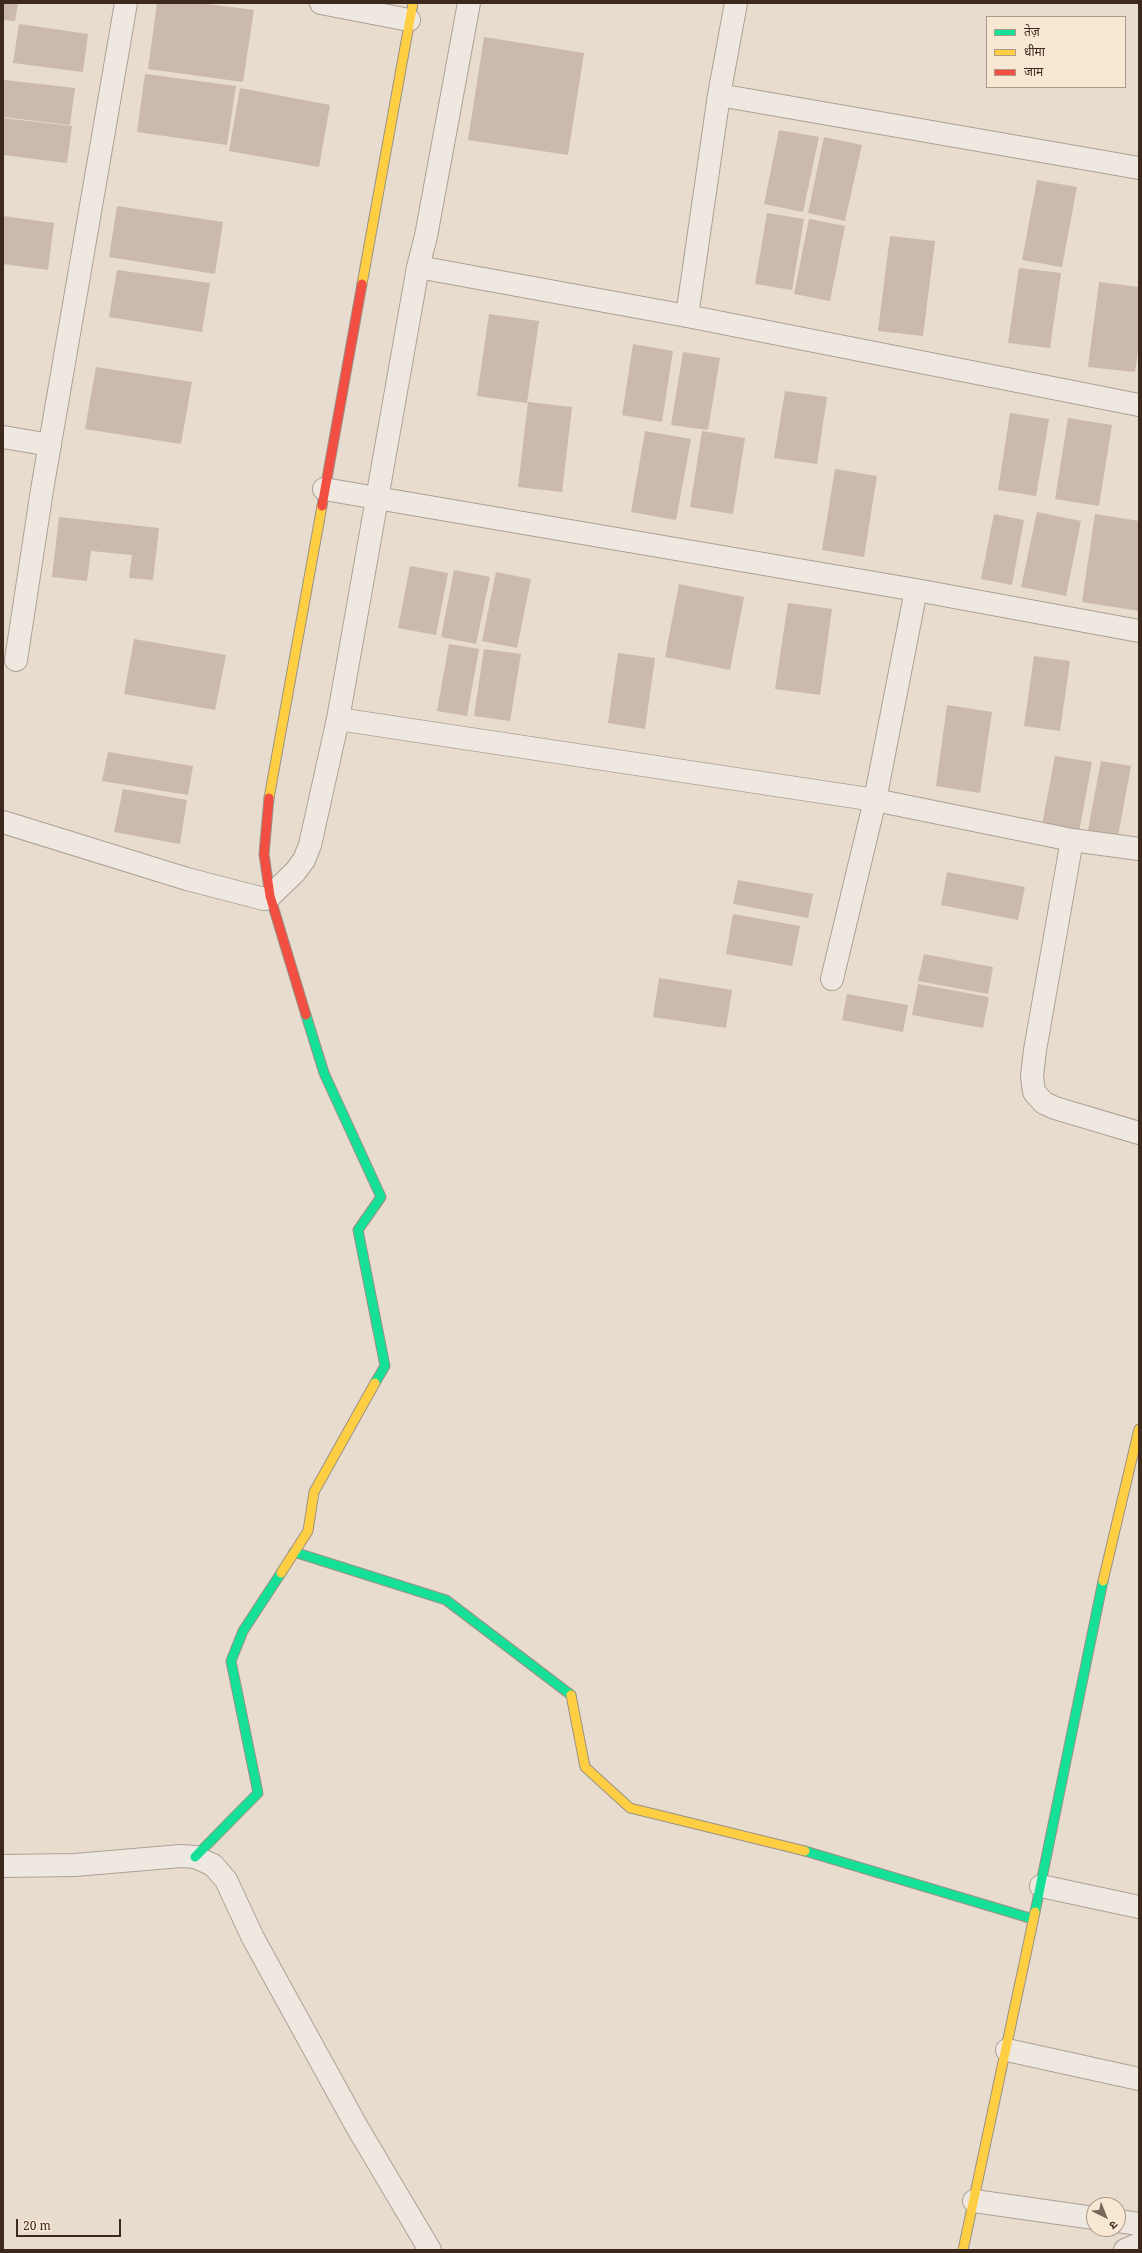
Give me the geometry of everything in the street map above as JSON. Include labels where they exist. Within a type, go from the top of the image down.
[{"type":"street","points":[[16,660],[50,445],[126,3]]},
{"type":"street","points":[[195,1857],[258,1793],[231,1661],[243,1631],[308,1531],[314,1492],[385,1366],[358,1230],[381,1197],[324,1073],[270,896],[264,854],[265,826],[324,489],[411,12],[321,3]]},
{"type":"street","points":[[3,822],[187,879],[264,899],[270,896],[295,872],[304,860],[310,845],[338,719],[418,267],[426,236],[469,3]]},
{"type":"street","points":[[688,316],[719,95],[736,3]]},
{"type":"street","points":[[719,95],[1139,168]]},
{"type":"street","points":[[418,267],[688,316],[1139,405]]},
{"type":"street","points":[[3,437],[50,445]]},
{"type":"street","points":[[324,489],[916,590],[1139,631]]},
{"type":"street","points":[[832,979],[875,800],[916,590]]},
{"type":"street","points":[[338,719],[875,800],[1072,840],[1139,849]]},
{"type":"street","points":[[1072,840],[1035,1050],[1032,1076],[1034,1092],[1044,1103],[1055,1108],[1139,1133]]},
{"type":"street","points":[[963,2250],[1041,1886],[1103,1582],[1139,1428]]},
{"type":"street","points":[[294,1552],[446,1600],[571,1693],[585,1767],[630,1808],[815,1854],[1033,1920]]},
{"type":"street","points":[[3,1866],[74,1865],[181,1856],[195,1857],[213,1865],[226,1880],[253,1938],[357,2127],[430,2250]]},
{"type":"street","points":[[1041,1886],[1139,1907]]},
{"type":"street","points":[[1006,2050],[1139,2079]]},
{"type":"street","points":[[974,2201],[1086,2217]]},
{"type":"street","points":[[1126,2222],[1139,2224]]},
{"type":"street","points":[[1125,2250],[1139,2244]]},
{"type":"building","points":[[3,3],[18,3],[15,21],[3,20]]},
{"type":"building","points":[[157,3],[200,3],[254,10],[243,82],[148,69]]},
{"type":"building","points":[[19,24],[88,34],[83,72],[13,63]]},
{"type":"building","points":[[484,37],[584,53],[568,155],[468,140]]},
{"type":"building","points":[[145,74],[236,86],[227,145],[137,132]]},
{"type":"building","points":[[4,80],[75,88],[70,125],[3,117]]},
{"type":"building","points":[[240,88],[330,105],[319,167],[229,151]]},
{"type":"building","points":[[3,118],[72,126],[67,163],[3,155]]},
{"type":"building","points":[[779,130],[819,137],[803,212],[764,204]]},
{"type":"building","points":[[824,137],[862,145],[845,221],[808,213]]},
{"type":"building","points":[[1037,180],[1077,187],[1062,267],[1022,260]]},
{"type":"building","points":[[117,206],[223,222],[215,274],[109,257]]},
{"type":"building","points":[[767,213],[804,219],[792,290],[755,284]]},
{"type":"building","points":[[3,216],[54,223],[48,270],[3,264]]},
{"type":"building","points":[[809,219],[845,226],[830,301],[794,294]]},
{"type":"building","points":[[890,236],[935,241],[923,336],[878,331]]},
{"type":"building","points":[[1019,268],[1061,273],[1050,348],[1008,343]]},
{"type":"building","points":[[117,270],[210,283],[202,332],[109,317]]},
{"type":"building","points":[[1099,282],[1139,287],[1139,343],[1135,372],[1088,367]]},
{"type":"building","points":[[489,314],[539,321],[527,403],[477,396]]},
{"type":"building","points":[[633,344],[673,351],[662,422],[622,415]]},
{"type":"building","points":[[683,352],[720,358],[708,430],[671,425]]},
{"type":"building","points":[[96,367],[192,382],[181,444],[85,429]]},
{"type":"building","points":[[785,391],[827,397],[817,464],[774,458]]},
{"type":"building","points":[[528,402],[572,407],[562,492],[518,487]]},
{"type":"building","points":[[1010,413],[1049,419],[1036,496],[998,490]]},
{"type":"building","points":[[1068,418],[1112,425],[1099,506],[1055,499]]},
{"type":"building","points":[[645,431],[691,439],[676,520],[631,512]]},
{"type":"building","points":[[702,431],[745,438],[733,514],[690,507]]},
{"type":"building","points":[[835,469],[877,476],[864,557],[822,550]]},
{"type":"building","points":[[1037,512],[1081,521],[1066,596],[1021,587]]},
{"type":"building","points":[[994,514],[1024,520],[1012,585],[981,579]]},
{"type":"building","points":[[1095,514],[1139,521],[1139,611],[1082,602]]},
{"type":"building","points":[[59,517],[159,528],[153,580],[129,578],[132,555],[91,551],[87,581],[52,577]]},
{"type":"building","points":[[410,566],[448,573],[436,635],[398,628]]},
{"type":"building","points":[[454,570],[490,577],[476,644],[441,637]]},
{"type":"building","points":[[496,572],[531,579],[517,648],[482,641]]},
{"type":"building","points":[[679,584],[744,597],[730,670],[665,657]]},
{"type":"building","points":[[788,603],[832,609],[820,695],[775,689]]},
{"type":"building","points":[[134,639],[226,655],[215,710],[124,694]]},
{"type":"building","points":[[449,644],[479,649],[467,716],[437,711]]},
{"type":"building","points":[[484,649],[521,654],[510,721],[474,716]]},
{"type":"building","points":[[618,653],[655,658],[645,729],[608,723]]},
{"type":"building","points":[[1034,656],[1070,661],[1060,731],[1024,726]]},
{"type":"building","points":[[947,705],[992,712],[980,793],[936,786]]},
{"type":"building","points":[[108,752],[193,766],[188,795],[102,781]]},
{"type":"building","points":[[1055,756],[1092,762],[1079,832],[1042,825]]},
{"type":"building","points":[[1101,761],[1131,766],[1118,836],[1088,830]]},
{"type":"building","points":[[123,789],[187,800],[180,844],[114,832]]},
{"type":"building","points":[[947,872],[1025,887],[1018,920],[941,905]]},
{"type":"building","points":[[738,880],[813,894],[808,918],[733,904]]},
{"type":"building","points":[[733,914],[800,926],[792,966],[726,954]]},
{"type":"building","points":[[924,954],[993,967],[988,994],[918,981]]},
{"type":"building","points":[[659,978],[732,990],[726,1028],[653,1017]]},
{"type":"building","points":[[918,984],[989,997],[983,1028],[912,1015]]},
{"type":"building","points":[[847,994],[908,1005],[903,1032],[842,1020]]},
{"type":"traffic: fast","points":[[306,1015],[324,1073],[381,1197],[358,1230],[385,1366],[375,1383]]},
{"type":"traffic: fast","points":[[294,1552],[446,1600],[571,1695]]},
{"type":"traffic: fast","points":[[195,1857],[258,1793],[231,1661],[243,1631],[281,1573]]},
{"type":"traffic: fast","points":[[1035,1912],[1103,1581]]},
{"type":"traffic: fast","points":[[805,1851],[1033,1919]]},
{"type":"traffic: slow","points":[[362,284],[413,3]]},
{"type":"traffic: slow","points":[[269,798],[322,506]]},
{"type":"traffic: slow","points":[[281,1573],[308,1531],[314,1492],[375,1383]]},
{"type":"traffic: slow","points":[[1103,1581],[1139,1429]]},
{"type":"traffic: slow","points":[[571,1695],[585,1767],[630,1808],[805,1851]]},
{"type":"traffic: slow","points":[[963,2250],[1035,1912]]},
{"type":"traffic: jam","points":[[322,506],[362,284]]},
{"type":"traffic: jam","points":[[269,798],[264,854],[270,896],[306,1015]]}]
